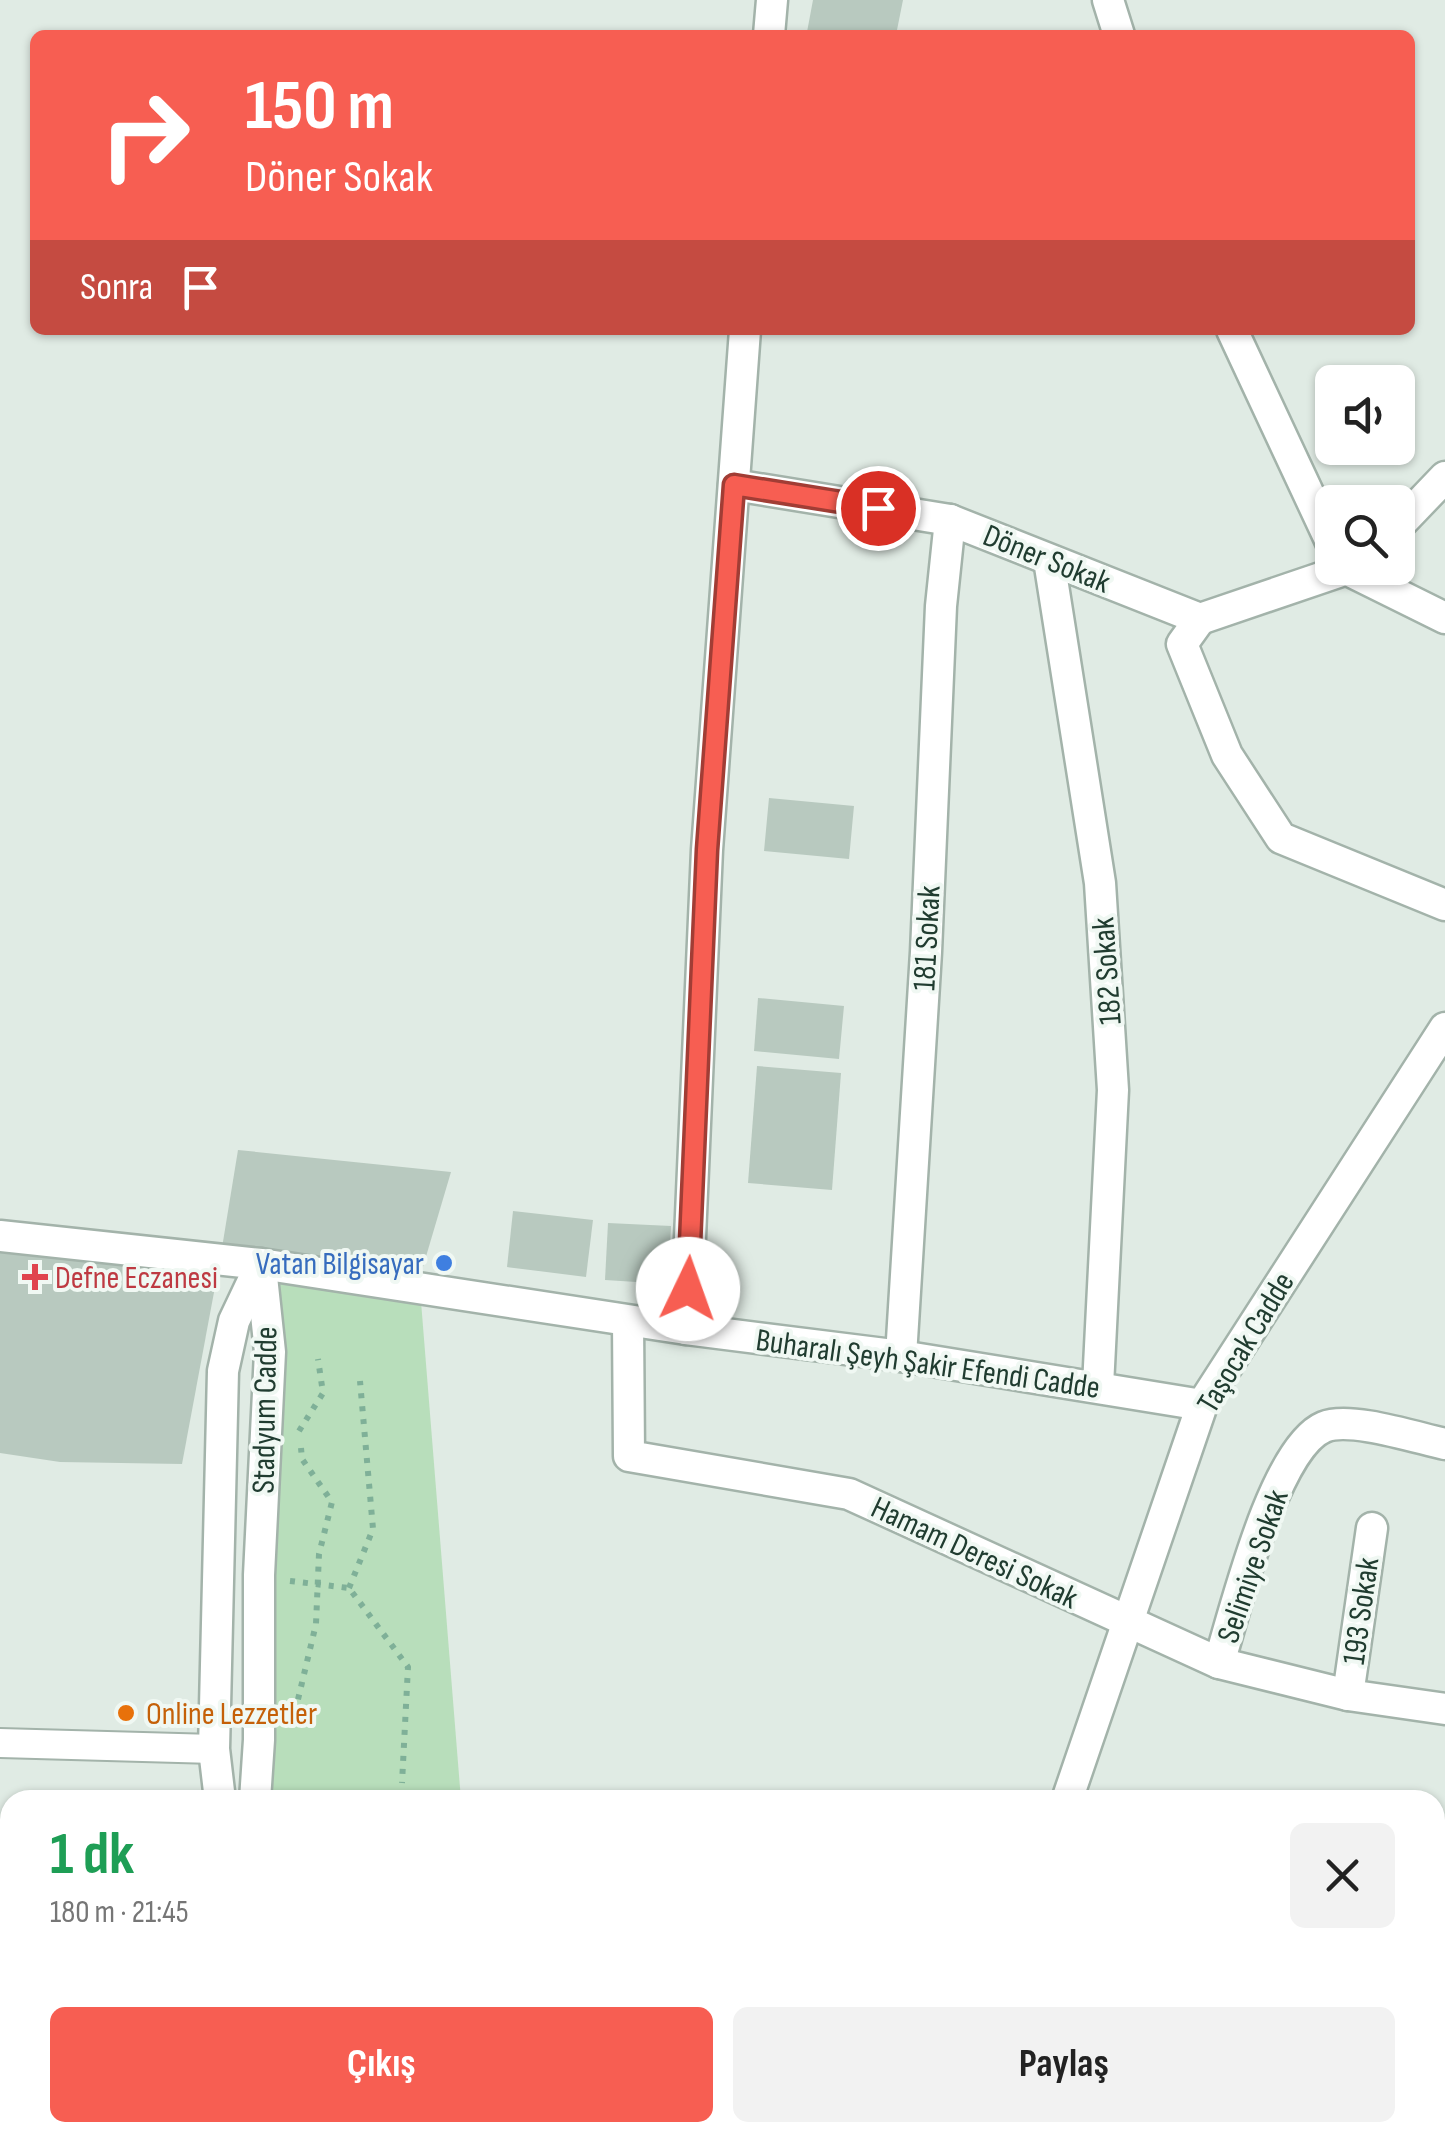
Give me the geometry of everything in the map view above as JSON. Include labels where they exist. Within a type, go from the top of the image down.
[{"type":"street","points":[[769,30],[772,0]]},
{"type":"street","points":[[1108,0],[1118,30]]},
{"type":"street","points":[[686,1329],[707,850],[745,335]]},
{"type":"street","points":[[1234,335],[1315,504]]},
{"type":"street","points":[[1415,508],[1445,477]]},
{"type":"street","name":"Döner Sokak","points":[[734,485],[950,520],[1200,619]]},
{"type":"street","name":"181 Sokak","points":[[902,1356],[941,606],[950,520]]},
{"type":"street","name":"182 Sokak","points":[[1049,560],[1100,883],[1114,1090],[1098,1386]]},
{"type":"street","points":[[1315,574],[1200,619],[1182,644],[1227,755],[1280,838],[1445,904]]},
{"type":"street","points":[[1384,585],[1445,618]]},
{"type":"street","name":"Taşocak Cadde","points":[[1071,1790],[1202,1405],[1433,1068],[1445,1028]]},
{"type":"street","name":"Buharalı Şeyh Şakir Efendi Cadde","points":[[0,1236],[261,1264],[686,1329],[902,1356],[1202,1405]]},
{"type":"street","name":"Stadyum Cadde","points":[[219,1790],[214,1749],[223,1371],[234,1321],[261,1264]]},
{"type":"street","name":"Stadyum Cadde","points":[[256,1790],[259,1575],[270,1352],[261,1264]]},
{"type":"street","name":"Hamam Deresi Sokak","points":[[628,1320],[629,1456],[849,1494],[1219,1662],[1348,1695],[1445,1709]]},
{"type":"street","name":"Selimiye Sokak","points":[[1219,1662],[1266,1514],[1293,1456],[1324,1427],[1354,1425],[1445,1444]]},
{"type":"street","name":"193 Sokak","points":[[1348,1695],[1372,1528]]},
{"type":"street","points":[[0,1742],[214,1749]]},
{"type":"path","points":[[296,1712],[316,1624],[319,1554],[332,1502],[302,1459],[299,1430],[323,1393],[318,1360]]},
{"type":"path","points":[[349,1588],[373,1529],[360,1381]]},
{"type":"path","points":[[319,1586],[349,1588],[408,1667],[402,1783]]},
{"type":"green space","points":[[261,1264],[420,1289],[460,1790],[264,1790]]},
{"type":"building","points":[[813,0],[903,0],[897,30],[807,30]]},
{"type":"building","points":[[769,798],[854,806],[849,859],[764,851]]},
{"type":"building","points":[[758,998],[844,1006],[839,1059],[754,1051]]},
{"type":"building","points":[[757,1066],[841,1073],[832,1190],[748,1183]]},
{"type":"building","points":[[238,1150],[451,1172],[417,1287],[220,1260]]},
{"type":"building","points":[[513,1211],[593,1220],[586,1277],[507,1267]]},
{"type":"building","points":[[608,1223],[671,1226],[668,1284],[605,1280]]},
{"type":"building","points":[[0,1248],[220,1260],[182,1464],[60,1462],[0,1453]]},
{"type":"place","name":"Vatan Bilgisayar","points":[[444,1263]]},
{"type":"place","name":"Defne Eczanesi","points":[[35,1277]]},
{"type":"place","name":"Online Lezzetler","points":[[126,1713]]},
{"type":"route","points":[[688,1289],[707,850],[734,485],[878,508]]}]
